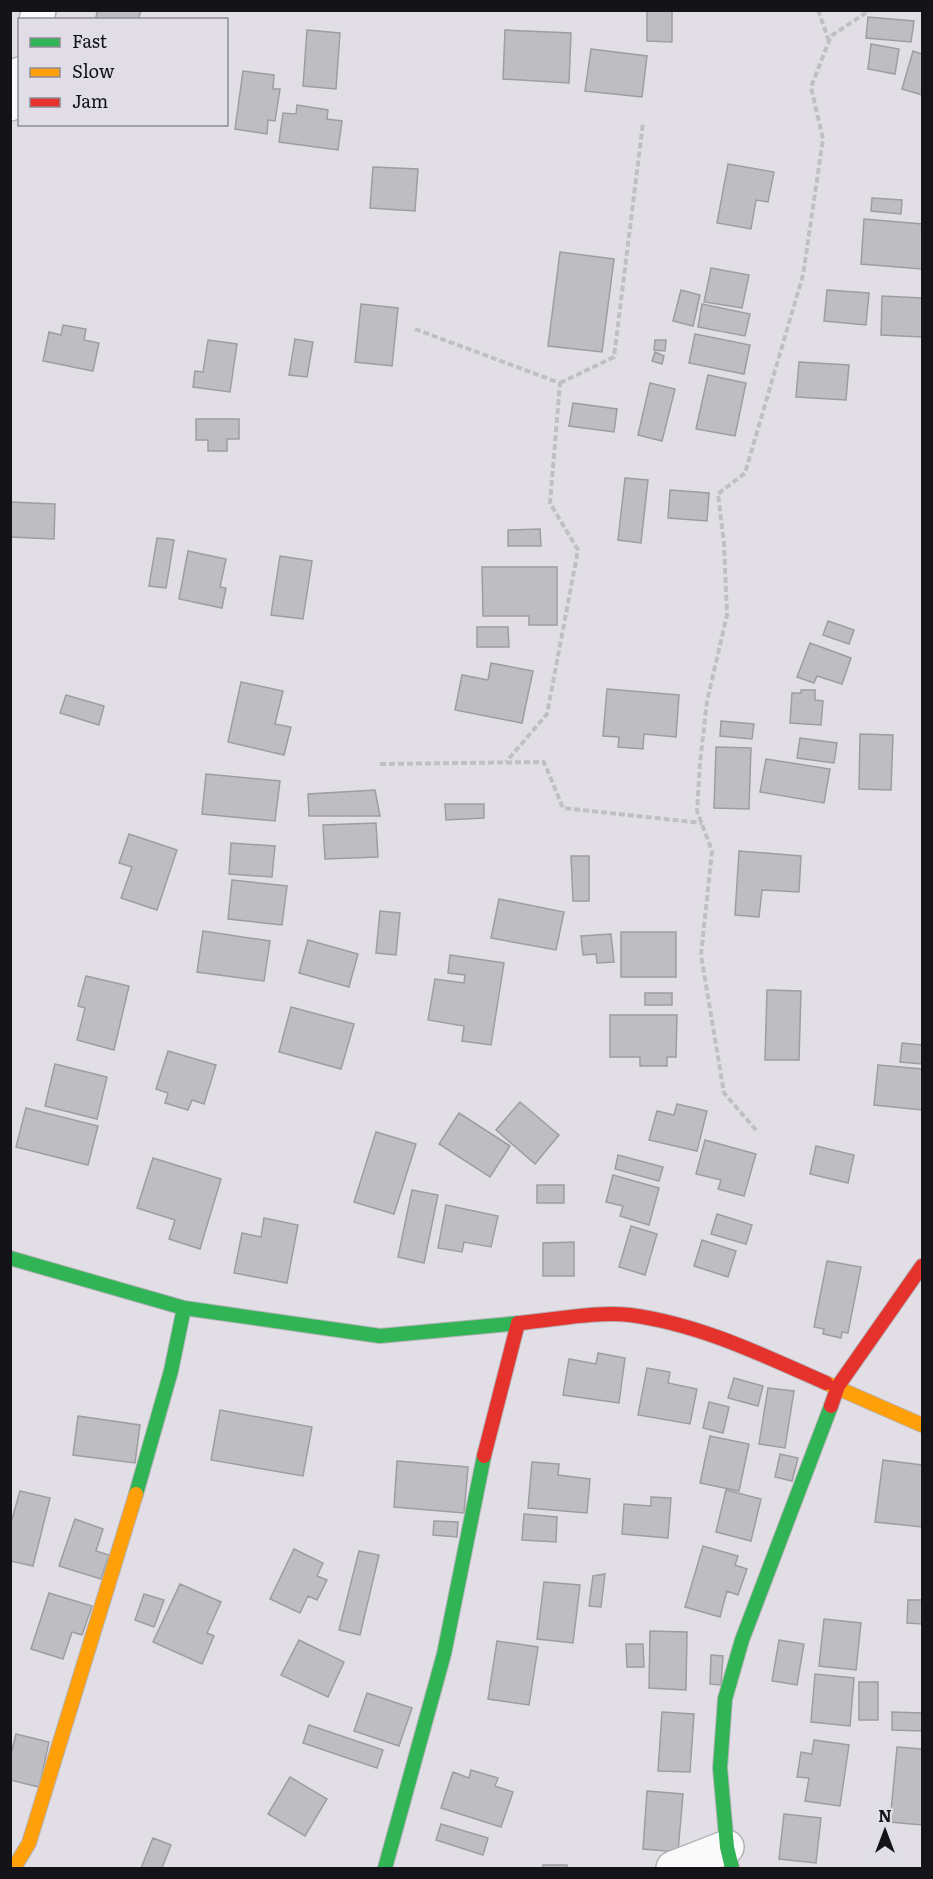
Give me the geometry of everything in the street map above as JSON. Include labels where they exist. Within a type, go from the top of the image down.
[{"type":"street","points":[[10,104],[18,80]]},
{"type":"street","points":[[10,1258],[184,1308],[380,1336],[584,1316],[629,1315],[676,1325],[737,1344],[838,1386],[922,1425]]},
{"type":"street","points":[[673,1869],[730,1858],[720,1768],[725,1699],[742,1641],[838,1386],[922,1266]]},
{"type":"street","points":[[14,1869],[29,1843],[115,1568],[171,1371],[184,1308]]},
{"type":"street","points":[[385,1869],[444,1654],[478,1481],[518,1323]]},
{"type":"path","points":[[819,10],[829,42]]},
{"type":"path","points":[[756,1130],[724,1093],[701,955],[712,851],[697,811],[706,701],[727,615],[724,543],[718,494],[745,473],[803,275],[823,139],[811,87],[831,36],[870,10]]},
{"type":"path","points":[[415,330],[560,383],[614,357],[643,123]]},
{"type":"path","points":[[506,762],[547,714],[578,550],[550,503],[560,383]]},
{"type":"path","points":[[380,764],[544,762],[563,808],[702,823]]},
{"type":"building","points":[[98,10],[141,10],[139,18],[96,18]]},
{"type":"building","points":[[647,10],[672,10],[672,42],[647,41]]},
{"type":"building","points":[[868,17],[914,21],[911,42],[866,38]]},
{"type":"building","points":[[307,30],[340,33],[336,89],[303,86]]},
{"type":"building","points":[[505,30],[571,33],[569,83],[503,79]]},
{"type":"building","points":[[871,44],[899,49],[895,74],[868,69]]},
{"type":"building","points":[[591,49],[647,56],[642,97],[585,91]]},
{"type":"building","points":[[913,51],[922,54],[922,95],[902,89]]},
{"type":"building","points":[[243,71],[274,75],[273,89],[280,89],[275,121],[268,120],[267,134],[235,129]]},
{"type":"building","points":[[297,105],[328,110],[327,119],[342,121],[338,150],[279,142],[283,113],[296,114]]},
{"type":"building","points":[[728,164],[774,172],[768,202],[756,200],[751,229],[717,223]]},
{"type":"building","points":[[373,167],[418,169],[415,211],[370,208]]},
{"type":"building","points":[[872,198],[902,200],[901,214],[871,211]]},
{"type":"building","points":[[864,219],[922,224],[922,269],[861,264]]},
{"type":"building","points":[[560,252],[614,259],[602,352],[548,346]]},
{"type":"building","points":[[711,268],[749,275],[742,308],[704,302]]},
{"type":"building","points":[[681,290],[700,295],[693,326],[673,321]]},
{"type":"building","points":[[827,290],[869,293],[866,325],[824,321]]},
{"type":"building","points":[[882,296],[922,298],[922,337],[881,335]]},
{"type":"building","points":[[361,304],[398,308],[392,366],[355,362]]},
{"type":"building","points":[[702,304],[750,314],[745,336],[698,327]]},
{"type":"building","points":[[63,325],[86,329],[84,340],[99,343],[93,371],[43,361],[49,332],[61,335]]},
{"type":"building","points":[[695,334],[750,345],[744,374],[689,363]]},
{"type":"building","points":[[295,339],[313,342],[307,377],[289,375]]},
{"type":"building","points":[[208,340],[237,344],[230,392],[193,387],[195,371],[203,372]]},
{"type":"building","points":[[655,340],[666,340],[665,351],[654,350]]},
{"type":"building","points":[[655,352],[664,356],[662,364],[652,361]]},
{"type":"building","points":[[799,362],[849,365],[846,400],[796,397]]},
{"type":"building","points":[[708,375],[746,383],[735,436],[696,429]]},
{"type":"building","points":[[650,383],[675,389],[662,441],[638,435]]},
{"type":"building","points":[[573,403],[617,409],[614,432],[569,426]]},
{"type":"building","points":[[196,419],[239,419],[239,439],[227,439],[227,451],[208,451],[208,440],[196,440]]},
{"type":"building","points":[[625,478],[648,480],[641,543],[618,540]]},
{"type":"building","points":[[670,490],[709,493],[707,521],[668,518]]},
{"type":"building","points":[[10,502],[55,504],[54,539],[10,537]]},
{"type":"building","points":[[540,529],[541,546],[508,546],[508,530]]},
{"type":"building","points":[[157,538],[174,540],[166,588],[149,586]]},
{"type":"building","points":[[188,551],[226,559],[220,587],[226,588],[222,608],[179,599]]},
{"type":"building","points":[[280,556],[312,561],[303,619],[271,615]]},
{"type":"building","points":[[482,567],[557,567],[557,625],[529,625],[529,616],[483,616]]},
{"type":"building","points":[[828,621],[854,630],[849,644],[823,635]]},
{"type":"building","points":[[477,627],[508,627],[509,647],[477,647]]},
{"type":"building","points":[[810,643],[851,658],[842,684],[817,676],[814,683],[797,677]]},
{"type":"building","points":[[491,663],[533,671],[522,723],[455,710],[462,675],[488,680]]},
{"type":"building","points":[[241,682],[283,691],[275,724],[291,727],[284,755],[228,742]]},
{"type":"building","points":[[607,689],[679,695],[676,737],[644,734],[643,749],[618,747],[619,737],[603,736]]},
{"type":"building","points":[[801,690],[815,690],[815,700],[823,701],[821,725],[790,723],[792,693],[801,693]]},
{"type":"building","points":[[66,695],[104,706],[99,725],[60,713]]},
{"type":"building","points":[[721,721],[754,724],[752,739],[720,736]]},
{"type":"building","points":[[860,734],[893,735],[891,790],[859,789]]},
{"type":"building","points":[[800,738],[837,743],[834,763],[797,758]]},
{"type":"building","points":[[716,747],[751,748],[749,809],[714,808]]},
{"type":"building","points":[[766,759],[830,769],[824,803],[760,792]]},
{"type":"building","points":[[206,774],[280,781],[275,821],[202,814]]},
{"type":"building","points":[[375,790],[380,816],[309,816],[308,794]]},
{"type":"building","points":[[445,804],[484,804],[484,818],[446,820]]},
{"type":"building","points":[[376,823],[378,857],[325,859],[323,825]]},
{"type":"building","points":[[129,834],[177,850],[157,910],[121,898],[132,867],[119,863]]},
{"type":"building","points":[[231,843],[275,846],[272,877],[229,874]]},
{"type":"building","points":[[739,851],[801,856],[799,892],[762,890],[759,917],[735,915]]},
{"type":"building","points":[[571,856],[589,856],[589,901],[573,901]]},
{"type":"building","points":[[232,880],[287,886],[282,925],[228,919]]},
{"type":"building","points":[[499,899],[564,912],[556,950],[491,938]]},
{"type":"building","points":[[380,911],[400,913],[396,955],[376,953]]},
{"type":"building","points":[[203,931],[270,941],[264,981],[197,972]]},
{"type":"building","points":[[621,932],[676,932],[676,977],[621,977]]},
{"type":"building","points":[[611,934],[614,962],[597,963],[596,954],[583,955],[581,936]]},
{"type":"building","points":[[308,940],[358,954],[349,987],[299,973]]},
{"type":"building","points":[[450,955],[504,963],[491,1045],[462,1041],[464,1026],[428,1020],[435,979],[464,983],[465,975],[448,973]]},
{"type":"building","points":[[86,976],[129,986],[114,1050],[77,1040],[85,1008],[78,1006]]},
{"type":"building","points":[[767,990],[801,991],[799,1060],[765,1060]]},
{"type":"building","points":[[645,993],[672,993],[672,1005],[645,1005]]},
{"type":"building","points":[[291,1007],[354,1024],[341,1069],[279,1052]]},
{"type":"building","points":[[610,1015],[677,1015],[676,1057],[667,1057],[667,1066],[640,1066],[640,1057],[610,1057]]},
{"type":"building","points":[[902,1043],[922,1045],[922,1064],[900,1062]]},
{"type":"building","points":[[168,1051],[216,1065],[204,1104],[192,1100],[188,1110],[165,1103],[168,1093],[156,1089]]},
{"type":"building","points":[[55,1064],[107,1077],[97,1119],[45,1106]]},
{"type":"building","points":[[878,1065],[922,1069],[922,1110],[874,1105]]},
{"type":"building","points":[[520,1102],[559,1135],[535,1164],[496,1130]]},
{"type":"building","points":[[677,1104],[707,1111],[697,1151],[649,1140],[657,1111],[674,1115]]},
{"type":"building","points":[[26,1108],[98,1126],[88,1165],[16,1147]]},
{"type":"building","points":[[459,1113],[510,1146],[490,1177],[439,1144]]},
{"type":"building","points":[[376,1132],[416,1144],[394,1214],[354,1202]]},
{"type":"building","points":[[705,1140],[756,1154],[744,1196],[718,1189],[721,1180],[696,1174]]},
{"type":"building","points":[[816,1146],[854,1155],[848,1183],[810,1174]]},
{"type":"building","points":[[618,1155],[663,1167],[659,1181],[615,1169]]},
{"type":"building","points":[[153,1158],[221,1179],[200,1249],[169,1239],[175,1220],[137,1208]]},
{"type":"building","points":[[613,1175],[659,1188],[649,1225],[620,1216],[623,1206],[606,1202]]},
{"type":"building","points":[[537,1185],[564,1185],[564,1203],[537,1203]]},
{"type":"building","points":[[412,1190],[438,1195],[424,1263],[398,1257]]},
{"type":"building","points":[[446,1205],[498,1216],[491,1247],[464,1242],[462,1252],[438,1248]]},
{"type":"building","points":[[717,1214],[752,1225],[746,1244],[711,1234]]},
{"type":"building","points":[[264,1218],[298,1225],[287,1283],[234,1273],[242,1233],[261,1237]]},
{"type":"building","points":[[631,1226],[657,1234],[645,1275],[619,1267]]},
{"type":"building","points":[[702,1240],[736,1251],[728,1277],[694,1266]]},
{"type":"building","points":[[574,1242],[574,1276],[543,1276],[543,1243]]},
{"type":"building","points":[[827,1261],[861,1267],[848,1333],[842,1332],[841,1338],[823,1334],[824,1329],[814,1327]]},
{"type":"building","points":[[598,1353],[625,1358],[619,1403],[563,1395],[569,1359],[596,1364]]},
{"type":"building","points":[[647,1368],[670,1372],[668,1383],[697,1389],[690,1424],[638,1415]]},
{"type":"building","points":[[734,1378],[763,1386],[758,1406],[728,1398]]},
{"type":"building","points":[[768,1388],[794,1391],[785,1448],[759,1444]]},
{"type":"building","points":[[709,1402],[729,1407],[723,1433],[703,1428]]},
{"type":"building","points":[[220,1410],[312,1427],[303,1476],[211,1460]]},
{"type":"building","points":[[78,1416],[140,1425],[135,1463],[73,1455]]},
{"type":"building","points":[[710,1436],[749,1444],[739,1491],[700,1483]]},
{"type":"building","points":[[780,1454],[798,1458],[792,1481],[775,1477]]},
{"type":"building","points":[[883,1460],[922,1465],[922,1527],[875,1522]]},
{"type":"building","points":[[397,1461],[468,1467],[464,1513],[394,1507]]},
{"type":"building","points":[[532,1462],[559,1464],[558,1475],[590,1479],[587,1513],[528,1508]]},
{"type":"building","points":[[726,1490],[761,1499],[751,1541],[716,1532]]},
{"type":"building","points":[[20,1491],[50,1498],[33,1566],[10,1561],[10,1526]]},
{"type":"building","points":[[651,1497],[671,1498],[668,1538],[622,1534],[624,1504],[651,1506]]},
{"type":"building","points":[[524,1514],[557,1517],[556,1542],[522,1540]]},
{"type":"building","points":[[75,1519],[103,1529],[96,1551],[109,1555],[101,1579],[59,1566]]},
{"type":"building","points":[[434,1521],[458,1522],[457,1537],[433,1535]]},
{"type":"building","points":[[703,1546],[738,1556],[735,1565],[747,1569],[738,1595],[727,1591],[720,1617],[685,1607]]},
{"type":"building","points":[[294,1549],[323,1563],[317,1576],[327,1580],[317,1600],[308,1596],[300,1613],[270,1599]]},
{"type":"building","points":[[359,1551],[379,1555],[360,1635],[339,1630]]},
{"type":"building","points":[[605,1574],[601,1607],[589,1606],[593,1576]]},
{"type":"building","points":[[544,1582],[580,1585],[573,1643],[537,1639]]},
{"type":"building","points":[[180,1584],[221,1602],[207,1633],[214,1636],[202,1664],[153,1642]]},
{"type":"building","points":[[49,1593],[92,1606],[82,1635],[72,1632],[63,1659],[31,1649]]},
{"type":"building","points":[[144,1594],[164,1600],[154,1627],[135,1620]]},
{"type":"building","points":[[908,1600],[922,1600],[922,1624],[907,1623]]},
{"type":"building","points":[[824,1619],[861,1623],[856,1670],[819,1666]]},
{"type":"building","points":[[650,1631],[687,1632],[686,1690],[649,1688]]},
{"type":"building","points":[[299,1640],[344,1662],[328,1697],[281,1675]]},
{"type":"building","points":[[779,1640],[804,1644],[797,1685],[772,1681]]},
{"type":"building","points":[[497,1641],[538,1647],[529,1705],[488,1699]]},
{"type":"building","points":[[626,1644],[643,1644],[644,1667],[627,1667]]},
{"type":"building","points":[[711,1655],[723,1656],[721,1685],[710,1684]]},
{"type":"building","points":[[815,1674],[854,1678],[850,1726],[811,1722]]},
{"type":"building","points":[[859,1682],[878,1682],[878,1720],[859,1720]]},
{"type":"building","points":[[367,1693],[412,1708],[399,1746],[354,1731]]},
{"type":"building","points":[[662,1712],[694,1714],[690,1772],[658,1771]]},
{"type":"building","points":[[892,1712],[922,1713],[922,1731],[892,1730]]},
{"type":"building","points":[[309,1725],[383,1750],[377,1768],[303,1743]]},
{"type":"building","points":[[16,1734],[49,1742],[39,1787],[10,1780],[10,1758]]},
{"type":"building","points":[[814,1740],[849,1745],[840,1806],[805,1801],[809,1778],[797,1777],[801,1752],[812,1754]]},
{"type":"building","points":[[897,1747],[922,1749],[922,1825],[890,1822]]},
{"type":"building","points":[[471,1770],[498,1778],[495,1786],[513,1792],[501,1827],[441,1808],[453,1772],[469,1778]]},
{"type":"building","points":[[290,1777],[327,1799],[305,1836],[268,1814]]},
{"type":"building","points":[[647,1791],[683,1794],[678,1852],[643,1849]]},
{"type":"building","points":[[784,1814],[821,1818],[816,1863],[779,1859]]},
{"type":"building","points":[[441,1824],[488,1838],[483,1855],[436,1840]]},
{"type":"building","points":[[153,1838],[171,1845],[162,1868],[141,1868]]},
{"type":"building","points":[[543,1865],[567,1865],[567,1868],[543,1868]]},
{"type":"traffic: fast","points":[[10,1258],[184,1308],[380,1336],[520,1323]]},
{"type":"traffic: fast","points":[[136,1494],[171,1371],[184,1308]]},
{"type":"traffic: fast","points":[[732,1868],[727,1847],[720,1768],[725,1699],[742,1640],[831,1406]]},
{"type":"traffic: fast","points":[[385,1868],[444,1654],[484,1456]]},
{"type":"traffic: slow","points":[[826,1383],[922,1425]]},
{"type":"traffic: slow","points":[[14,1868],[29,1843],[136,1494]]},
{"type":"traffic: jam","points":[[831,1406],[838,1386],[922,1266]]},
{"type":"traffic: jam","points":[[520,1323],[604,1314],[656,1319],[730,1342],[826,1383]]},
{"type":"traffic: jam","points":[[484,1456],[518,1323]]}]
